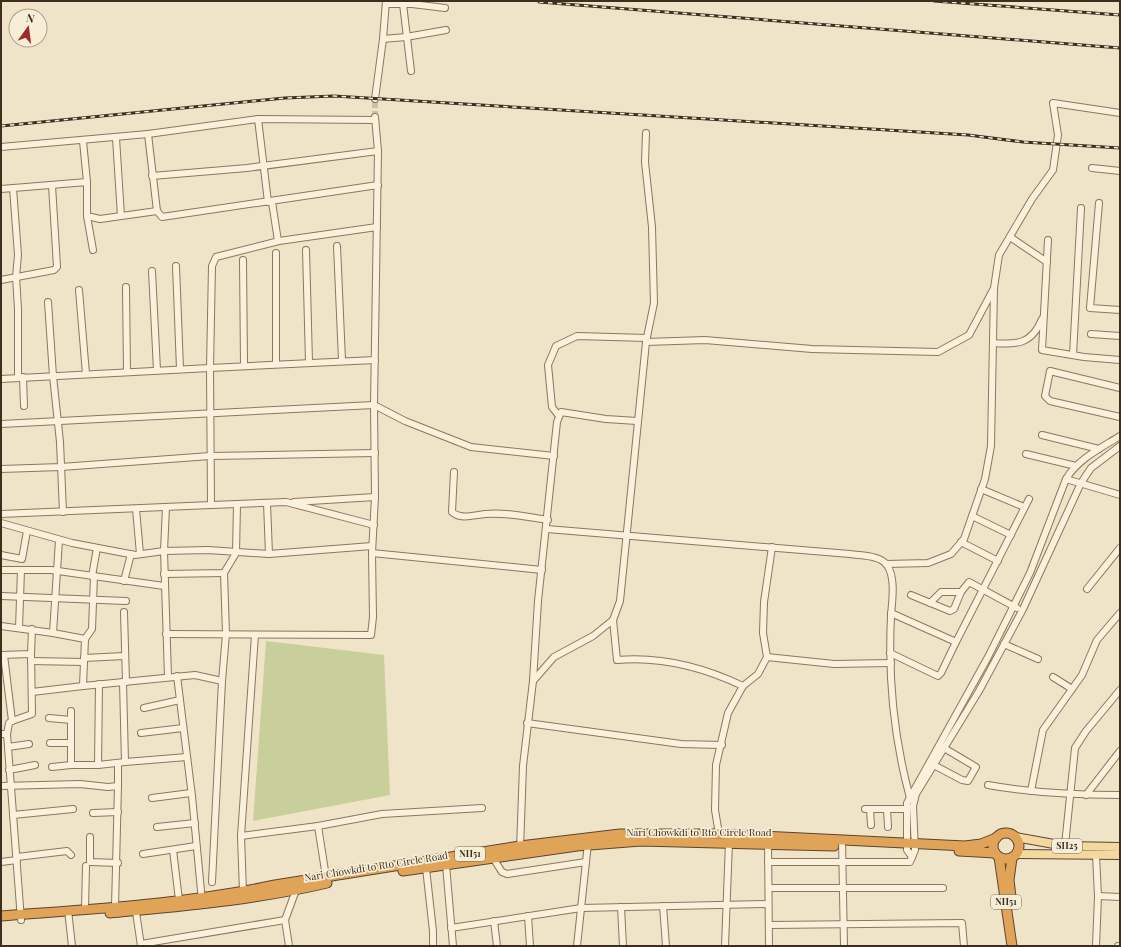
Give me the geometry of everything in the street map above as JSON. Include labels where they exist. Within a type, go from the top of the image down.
[{"type":"highway","name":"NH51","points":[[588,841],[620,834],[719,834],[768,840]]},
{"type":"highway","name":"NH51","points":[[965,848],[981,844],[1003,834],[1015,837],[1019,844],[1014,856],[1009,880],[1016,946]]},
{"type":"highway","name":"NH51","points":[[996,838],[993,846],[997,855],[1012,946]]},
{"type":"highway","name":"Nari Chowkdi to Rto Circle Road","points":[[1,921],[21,917],[136,912],[202,900],[296,890],[328,882],[493,858],[520,850],[588,841],[729,842],[768,840],[842,843],[911,849],[965,848],[997,855]]},
{"type":"highway","name":"NH51","points":[[69,914],[85,909],[179,900],[202,900],[326,877],[520,850]]},
{"type":"highway","name":"NH51","points":[[997,855],[1008,859],[1014,856]]},
{"type":"highway","name":"NH51","points":[[1,916],[21,917]]},
{"type":"main road","name":"SH25","points":[[1015,837],[1065,846],[1120,847]]},
{"type":"main road","name":"SH25","points":[[1014,856],[1120,855]]},
{"type":"street","points":[[375,99],[386,2],[445,8]]},
{"type":"street","points":[[401,3],[411,71]]},
{"type":"street","points":[[383,39],[406,38],[446,30]]},
{"type":"street","points":[[547,529],[772,547],[875,558],[886,564],[928,563],[951,554],[961,542],[982,489],[991,446],[994,288],[999,255],[1032,199],[1053,170],[1058,135],[1053,102],[1120,113]]},
{"type":"street","points":[[258,119],[263,165],[278,241]]},
{"type":"street","points":[[1,147],[116,138],[258,119],[375,119],[378,151],[378,185],[372,635],[166,634]]},
{"type":"street","points":[[646,133],[645,162],[652,227],[654,302],[646,340],[620,601],[613,620],[617,660],[652,659],[684,664],[717,674],[743,686]]},
{"type":"street","points":[[148,134],[157,211],[160,216],[165,218],[378,185]]},
{"type":"street","points":[[116,138],[121,216]]},
{"type":"street","points":[[82,141],[87,182],[87,216],[93,250]]},
{"type":"street","points":[[152,176],[263,165],[378,151]]},
{"type":"street","points":[[1092,168],[1120,172]]},
{"type":"street","points":[[1,189],[87,182]]},
{"type":"street","points":[[1,280],[54,270],[57,267],[52,185]]},
{"type":"street","points":[[13,188],[18,255],[16,277],[20,378],[24,406]]},
{"type":"street","points":[[1099,203],[1090,308],[1120,310],[1120,305]]},
{"type":"street","points":[[1073,355],[1081,208]]},
{"type":"street","points":[[87,216],[100,219],[157,211]]},
{"type":"street","points":[[211,505],[209,412],[213,262],[219,256],[278,241],[377,227]]},
{"type":"street","points":[[1010,237],[1047,262]]},
{"type":"street","points":[[1048,240],[1042,350],[1120,360]]},
{"type":"street","points":[[337,246],[342,360]]},
{"type":"street","points":[[306,250],[309,362]]},
{"type":"street","points":[[276,253],[276,363]]},
{"type":"street","points":[[243,260],[244,365]]},
{"type":"street","points":[[176,266],[180,369]]},
{"type":"street","points":[[152,271],[157,370]]},
{"type":"street","points":[[126,287],[127,372]]},
{"type":"street","points":[[559,416],[552,407],[548,365],[556,346],[577,336],[646,340],[705,340],[812,349],[938,352],[969,335],[994,288]]},
{"type":"street","points":[[79,290],[86,374]]},
{"type":"street","points":[[48,302],[61,467],[63,512]]},
{"type":"street","points":[[993,343],[1013,344],[1027,340],[1038,329],[1044,315]]},
{"type":"street","points":[[1091,334],[1120,336]]},
{"type":"street","points":[[1,379],[276,363],[375,360]]},
{"type":"street","points":[[1120,388],[1050,372],[1044,396],[1050,401],[1120,417]]},
{"type":"street","points":[[1,424],[209,412],[374,405],[406,421],[471,447],[554,456]]},
{"type":"street","points":[[520,850],[523,766],[533,681],[542,570],[557,422],[561,412],[606,419],[637,421]]},
{"type":"street","points":[[1042,435],[1099,449]]},
{"type":"street","points":[[911,849],[907,803],[912,799],[931,764],[1030,574],[1066,479],[1076,466],[1120,436]]},
{"type":"street","points":[[931,764],[944,748],[971,705],[1004,644],[1022,610],[1081,483],[1091,468],[1120,446]]},
{"type":"street","points":[[1,469],[61,467],[210,456],[375,453]]},
{"type":"street","points":[[1026,454],[1076,466]]},
{"type":"street","points":[[454,472],[452,512],[454,514],[462,516],[504,514],[548,520]]},
{"type":"street","points":[[1066,479],[1117,493]]},
{"type":"street","points":[[982,489],[1024,507]]},
{"type":"street","points":[[1,514],[375,497]]},
{"type":"street","points":[[890,653],[938,676],[941,673],[1029,499]]},
{"type":"street","points":[[286,502],[374,525]]},
{"type":"street","points":[[267,503],[269,554]]},
{"type":"street","points":[[212,882],[222,681],[226,634],[224,573],[236,553],[237,504]]},
{"type":"street","points":[[166,507],[164,586],[168,677]]},
{"type":"street","points":[[136,509],[140,554]]},
{"type":"street","points":[[972,516],[1011,535]]},
{"type":"street","points":[[1,523],[59,540],[131,554],[164,551],[208,550],[269,554],[372,546]]},
{"type":"street","points":[[19,628],[20,571],[27,531]]},
{"type":"street","points":[[53,633],[59,540]]},
{"type":"street","points":[[961,542],[998,561]]},
{"type":"street","points":[[719,834],[715,810],[716,772],[728,713],[743,686],[758,674],[767,657],[763,633],[764,602],[772,547]]},
{"type":"street","points":[[83,686],[85,639],[92,629],[95,599],[93,576],[97,548]]},
{"type":"street","points":[[1087,589],[1120,548]]},
{"type":"street","points":[[372,553],[542,570]]},
{"type":"street","points":[[124,581],[131,554]]},
{"type":"street","points":[[1,555],[22,559]]},
{"type":"street","points":[[768,862],[909,863],[911,849],[912,799],[900,754],[890,653],[892,576],[886,564]]},
{"type":"street","points":[[1,570],[57,571],[164,586]]},
{"type":"street","points":[[164,574],[224,573]]},
{"type":"street","points":[[911,596],[952,611],[961,592],[969,582],[1022,610]]},
{"type":"street","points":[[930,603],[941,592],[961,592]]},
{"type":"street","points":[[1,596],[126,601]]},
{"type":"street","points":[[116,907],[118,863],[118,786],[122,763],[125,682],[124,612]]},
{"type":"street","points":[[891,613],[956,642]]},
{"type":"street","points":[[1031,792],[1043,730],[1082,675],[1097,640],[1120,613]]},
{"type":"street","points":[[533,681],[554,657],[593,636],[613,620]]},
{"type":"street","points":[[1,626],[85,639]]},
{"type":"street","points":[[21,917],[8,747],[4,734],[9,723],[32,714],[32,630]]},
{"type":"street","points":[[243,892],[241,836],[255,635]]},
{"type":"street","points":[[1004,644],[1038,659]]},
{"type":"street","points":[[12,721],[3,655],[31,658],[83,660],[124,656]]},
{"type":"street","points":[[767,657],[834,664],[891,663]]},
{"type":"street","points":[[32,692],[177,676],[195,675],[222,681]]},
{"type":"street","points":[[177,676],[195,823],[202,900]]},
{"type":"street","points":[[1053,677],[1072,689]]},
{"type":"street","points":[[98,765],[99,684]]},
{"type":"street","points":[[1064,855],[1075,748],[1086,731],[1120,690]]},
{"type":"street","points":[[144,708],[180,700]]},
{"type":"street","points":[[964,701],[971,705]]},
{"type":"street","points":[[71,711],[71,765]]},
{"type":"street","points":[[49,718],[71,720]]},
{"type":"street","points":[[528,723],[681,744],[722,745]]},
{"type":"street","points":[[141,733],[183,728]]},
{"type":"street","points":[[50,743],[71,743]]},
{"type":"street","points":[[8,747],[28,744]]},
{"type":"street","points":[[931,764],[962,780],[968,781],[976,767],[944,748]]},
{"type":"street","points":[[1086,795],[1120,751]]},
{"type":"street","points":[[52,767],[98,765],[187,757]]},
{"type":"street","points":[[9,770],[35,765]]},
{"type":"street","points":[[1,786],[80,784],[108,787],[118,786]]},
{"type":"street","points":[[988,785],[1031,792],[1071,795],[1120,794]]},
{"type":"street","points":[[152,798],[191,793]]},
{"type":"street","points":[[13,815],[73,808]]},
{"type":"street","points":[[241,836],[318,826],[382,814],[482,808]]},
{"type":"street","points":[[870,825],[867,809],[907,809]]},
{"type":"street","points":[[887,809],[888,827]]},
{"type":"street","points":[[93,813],[118,812]]},
{"type":"street","points":[[157,827],[195,823]]},
{"type":"street","points":[[318,826],[326,877]]},
{"type":"street","points":[[90,837],[90,862],[118,863]]},
{"type":"street","points":[[768,840],[769,946]]},
{"type":"street","points":[[577,946],[588,841]]},
{"type":"street","points":[[725,946],[729,842]]},
{"type":"street","points":[[842,843],[844,946]]},
{"type":"street","points":[[143,854],[196,846]]},
{"type":"street","points":[[173,850],[179,900]]},
{"type":"street","points":[[1,862],[17,858],[67,851],[71,855]]},
{"type":"street","points":[[1096,855],[1098,896],[1096,946]]},
{"type":"street","points":[[493,858],[502,872],[506,874],[586,862]]},
{"type":"street","points":[[446,865],[453,946]]},
{"type":"street","points":[[85,909],[86,866]]},
{"type":"street","points":[[426,868],[433,931],[433,946]]},
{"type":"street","points":[[769,888],[943,888]]},
{"type":"street","points":[[289,946],[285,920],[296,890]]},
{"type":"street","points":[[1098,896],[1120,898]]},
{"type":"street","points":[[451,928],[581,908],[768,904]]},
{"type":"street","points":[[663,906],[666,946]]},
{"type":"street","points":[[621,907],[623,946]]},
{"type":"street","points":[[136,912],[141,945],[285,920]]},
{"type":"street","points":[[69,914],[72,946]]},
{"type":"street","points":[[528,916],[530,946]]},
{"type":"street","points":[[494,921],[497,946]]},
{"type":"street","points":[[769,925],[962,923],[964,946]]},
{"type":"green space","points":[[266,641],[384,655],[390,795],[253,821]]},
{"type":"tunnel","points":[[375,99],[375,117]]},
{"type":"railway","points":[[934,1],[1120,15]]},
{"type":"railway","points":[[539,2],[1120,48]]},
{"type":"railway","points":[[1,126],[285,98],[334,96],[968,135],[1023,142],[1120,148]]}]
